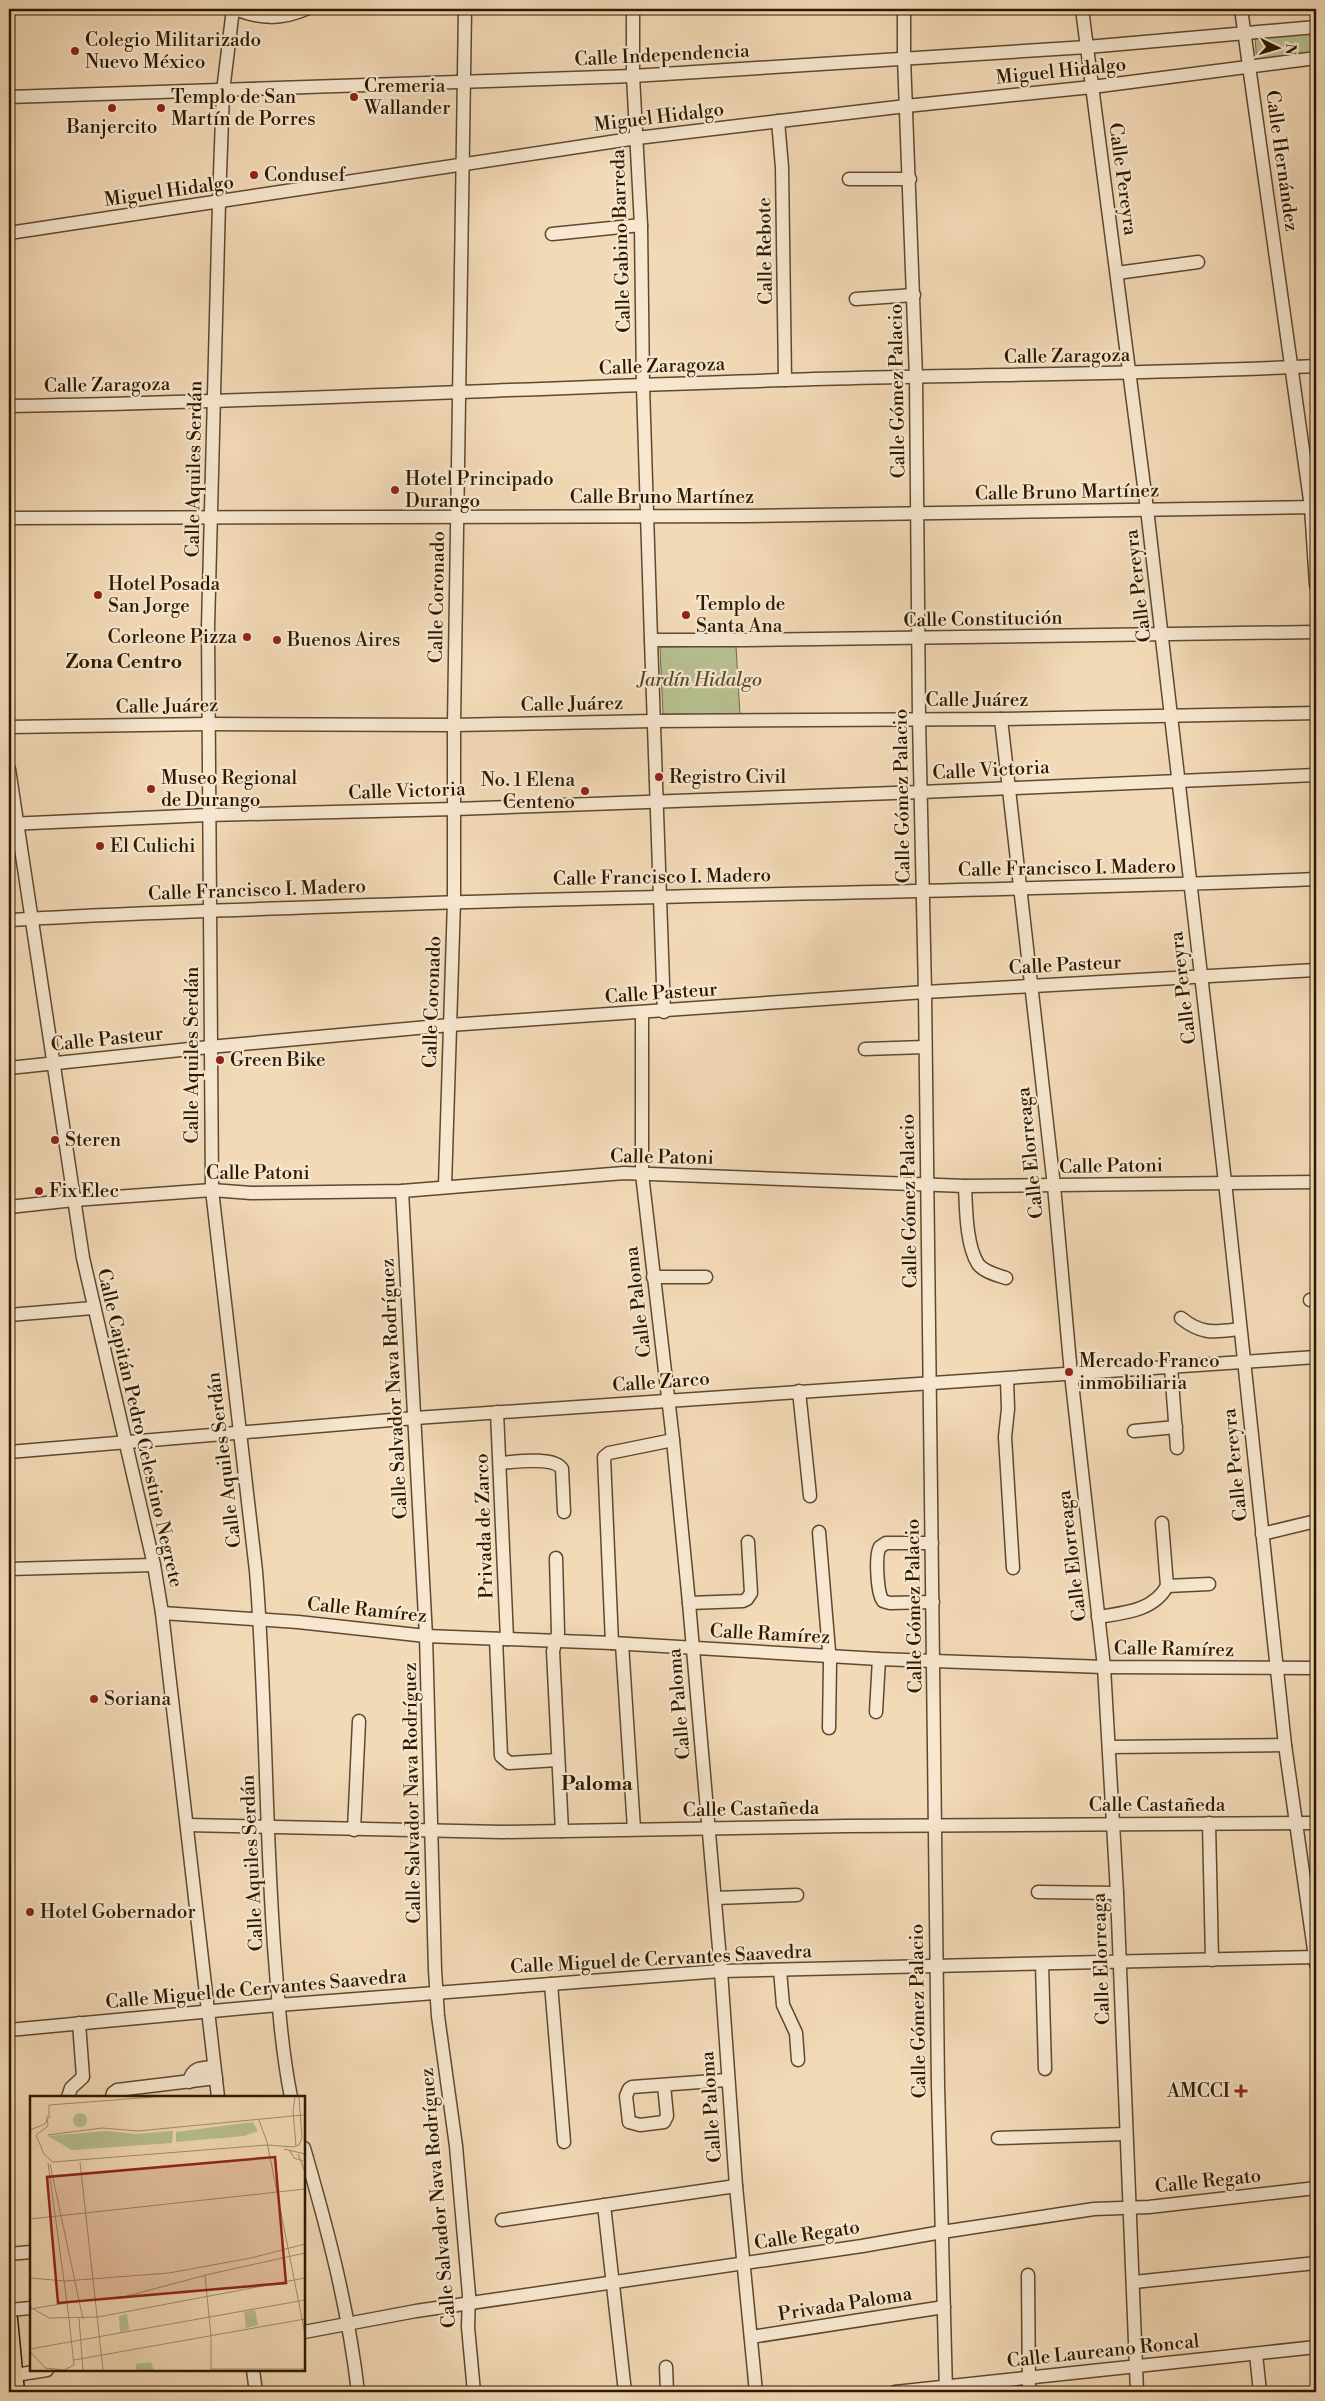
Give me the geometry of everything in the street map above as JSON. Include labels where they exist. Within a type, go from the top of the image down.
[{"type":"main road","points":[[9,2319],[11,2375],[16,2392]]},
{"type":"street","points":[[234,9],[272,18],[282,17],[306,9]]},
{"type":"street","name":"Calle Aquiles Serdán","points":[[234,9],[223,91],[208,628],[212,1190],[260,1619],[267,1828],[278,2005],[291,2096]]},
{"type":"street","name":"Calle Coronado","points":[[445,1186],[454,901],[454,725],[465,9]]},
{"type":"street","name":"Calle Gabino Barreda","points":[[633,9],[641,225],[643,386],[653,721],[664,1012]]},
{"type":"street","name":"Calle Gómez Palacio","points":[[904,9],[904,58],[916,377],[919,719],[926,1047],[934,1661],[936,1966],[946,2389]]},
{"type":"street","name":"Calle Pereyra","points":[[1082,9],[1148,509],[1277,1669],[1296,1822],[1316,1959]]},
{"type":"street","name":"Calle Hernández","points":[[1241,9],[1291,367],[1314,507],[1316,586]]},
{"type":"street","name":"Calle Independencia","points":[[9,97],[634,76],[1087,47],[1316,27]]},
{"type":"street","name":"Miguel Hidalgo","points":[[9,233],[637,138],[906,106],[1092,87],[1316,58]]},
{"type":"street","name":"Calle Rebote","points":[[778,121],[782,167],[785,380]]},
{"type":"street","points":[[849,179],[910,180]]},
{"type":"street","points":[[552,234],[641,225]]},
{"type":"street","points":[[1117,273],[1198,262]]},
{"type":"street","points":[[856,299],[914,295]]},
{"type":"street","name":"Calle Zaragoza","points":[[9,406],[459,393],[785,380],[1130,374],[1316,366]]},
{"type":"street","name":"Calle Bruno Martínez","points":[[9,518],[647,516],[1314,507]]},
{"type":"street","name":"Calle Constitución","points":[[651,640],[1316,632]]},
{"type":"street","name":"Calle Juárez","points":[[9,727],[208,724],[454,725],[653,721],[1001,719],[1170,714],[1316,713]]},
{"type":"street","name":"Calle Elorreaga","points":[[1001,719],[1054,1186],[1071,1374],[1104,1667],[1114,1824],[1137,2392]]},
{"type":"street","name":"Calle Capitán Pedro Celestino Negrete","points":[[9,769],[13,824],[32,919],[52,1063],[93,1308],[154,1565],[162,1614],[218,2096]]},
{"type":"street","name":"Calle Victoria","points":[[13,824],[208,815],[656,802],[1316,775]]},
{"type":"street","name":"Calle Francisco I. Madero","points":[[9,920],[454,901],[1019,889],[1316,879]]},
{"type":"street","name":"Calle Pasteur","points":[[9,1068],[450,1025],[664,1012],[925,992],[1200,975],[1316,970]]},
{"type":"street","name":"Calle Paloma","points":[[642,1013],[642,1174],[689,1603],[721,1971],[736,2186],[756,2392]]},
{"type":"street","points":[[865,1049],[926,1047]]},
{"type":"street","name":"Calle Patoni","points":[[9,1207],[74,1200],[212,1190],[251,1193],[402,1191],[445,1186],[642,1174],[965,1186],[1316,1182]]},
{"type":"street","points":[[965,1186],[967,1220],[978,1264],[992,1274],[1006,1278]]},
{"type":"street","name":"Calle Salvador Nava Rodríguez","points":[[402,1191],[426,1636],[436,1992],[456,2146],[469,2303],[468,2327],[474,2392]]},
{"type":"street","points":[[653,1277],[706,1278]]},
{"type":"street","points":[[9,1315],[93,1308]]},
{"type":"street","points":[[1181,1318],[1205,1332],[1240,1329]]},
{"type":"street","name":"Calle Zarco","points":[[9,1452],[124,1444],[240,1432],[414,1418],[1316,1357]]},
{"type":"street","points":[[1171,1368],[1177,1448]]},
{"type":"street","points":[[1007,1379],[1008,1409],[1005,1437],[1013,1568]]},
{"type":"street","points":[[799,1391],[810,1496]]},
{"type":"street","name":"Privada de Zarco","points":[[497,1412],[500,1463],[502,1639],[500,1751],[504,1760],[514,1763],[558,1760]]},
{"type":"street","points":[[1134,1431],[1176,1427]]},
{"type":"street","points":[[634,1829],[606,1535],[605,1454],[670,1441]]},
{"type":"street","points":[[500,1463],[550,1461],[560,1465],[562,1469],[564,1512]]},
{"type":"street","points":[[1262,1534],[1316,1521]]},
{"type":"street","points":[[1098,1617],[1139,1609],[1156,1599],[1167,1586],[1162,1523]]},
{"type":"street","points":[[819,1532],[830,1656],[829,1728]]},
{"type":"street","points":[[689,1603],[743,1601],[750,1597],[748,1542]]},
{"type":"street","points":[[932,1543],[886,1543],[880,1547],[877,1555],[879,1593],[882,1601],[890,1603],[933,1602]]},
{"type":"street","points":[[556,1558],[558,1633],[554,1651],[562,1831]]},
{"type":"street","points":[[9,1569],[154,1565]]},
{"type":"street","points":[[1167,1586],[1209,1584]]},
{"type":"street","name":"Calle Ramírez","points":[[162,1614],[260,1619],[426,1636],[617,1643],[879,1659],[1104,1667],[1316,1668]]},
{"type":"street","points":[[876,1712],[879,1659]]},
{"type":"street","points":[[354,1830],[359,1721]]},
{"type":"street","points":[[1110,1748],[1286,1746]]},
{"type":"street","name":"Calle Castañeda","points":[[187,1825],[432,1832],[1316,1822]]},
{"type":"street","points":[[1209,1823],[1212,1960]]},
{"type":"street","points":[[1038,1892],[1117,1893]]},
{"type":"street","points":[[715,1898],[797,1895]]},
{"type":"street","name":"Calle Miguel de Cervantes Saavedra","points":[[9,2030],[278,2005],[721,1971],[1316,1959]]},
{"type":"street","points":[[1042,1964],[1045,2069]]},
{"type":"street","points":[[780,1970],[783,2005],[796,2033],[798,2060]]},
{"type":"street","points":[[551,1984],[564,2142]]},
{"type":"street","points":[[68,2096],[71,2088],[83,2077],[79,2023]]},
{"type":"street","points":[[112,2096],[117,2090],[189,2082],[191,2073],[196,2069],[215,2072]]},
{"type":"street","points":[[664,2085],[728,2080]]},
{"type":"street","points":[[166,2084],[167,2096]]},
{"type":"street","points":[[998,2138],[1126,2134]]},
{"type":"street","points":[[305,2151],[329,2233],[350,2323],[358,2392]]},
{"type":"street","points":[[502,2220],[736,2186]]},
{"type":"street","name":"Calle Regato","points":[[305,2332],[469,2303],[744,2264],[1100,2208],[1130,2208],[1316,2188]]},
{"type":"street","points":[[604,2205],[626,2392]]},
{"type":"street","points":[[9,2254],[30,2252]]},
{"type":"street","points":[[1134,2282],[1316,2263]]},
{"type":"street","points":[[1028,2275],[1029,2392]]},
{"type":"street","name":"Privada Paloma","points":[[751,2337],[944,2307]]},
{"type":"street","points":[[9,2310],[30,2308]]},
{"type":"street","name":"Calle Laureano Roncal","points":[[895,2392],[946,2389],[1316,2347]]},
{"type":"street","points":[[1256,2354],[1260,2392]]},
{"type":"street","points":[[666,2368],[668,2392]]},
{"type":"street","points":[[11,2375],[40,2371]]},
{"type":"street","points":[[253,2371],[256,2392]]},
{"type":"green space","points":[[1316,32],[1316,56],[1257,63],[1255,38]]},
{"type":"green space","name":"Jardín Hidalgo","points":[[736,646],[740,715],[663,714],[660,647]]},
{"type":"place","name":"Colegio Militarizado Nuevo México","points":[[75,51]]},
{"type":"place","name":"Cremeria Wallander","points":[[354,97]]},
{"type":"place","name":"Banjercito","points":[[112,108]]},
{"type":"place","name":"Templo de San Martín de Porres","points":[[161,108]]},
{"type":"place","name":"Condusef","points":[[254,175]]},
{"type":"place","name":"Hotel Principado Durango","points":[[395,490]]},
{"type":"place","name":"Hotel Posada San Jorge","points":[[98,595]]},
{"type":"place","name":"Templo de Santa Ana","points":[[686,615]]},
{"type":"place","name":"Corleone Pizza","points":[[247,637]]},
{"type":"place","name":"Buenos Aires","points":[[277,640]]},
{"type":"place","name":"Registro Civil","points":[[659,777]]},
{"type":"place","name":"Museo Regional de Durango","points":[[151,789]]},
{"type":"place","name":"No. 1 Elena Centeno","points":[[585,791]]},
{"type":"place","name":"El Culichi","points":[[100,846]]},
{"type":"place","name":"Green Bike","points":[[220,1060]]},
{"type":"place","name":"Steren","points":[[55,1140]]},
{"type":"place","name":"Fix Elec","points":[[39,1191]]},
{"type":"place","name":"Mercado Franco inmobiliaria","points":[[1069,1372]]},
{"type":"place","name":"Soriana","points":[[94,1699]]},
{"type":"place","name":"Hotel Gobernador","points":[[30,1912]]},
{"type":"place","name":"AMCCI","points":[[1241,2091]]},
{"type":"district","name":"Zona Centro","points":[[124,662]]},
{"type":"district","name":"Paloma","points":[[597,1784]]}]
